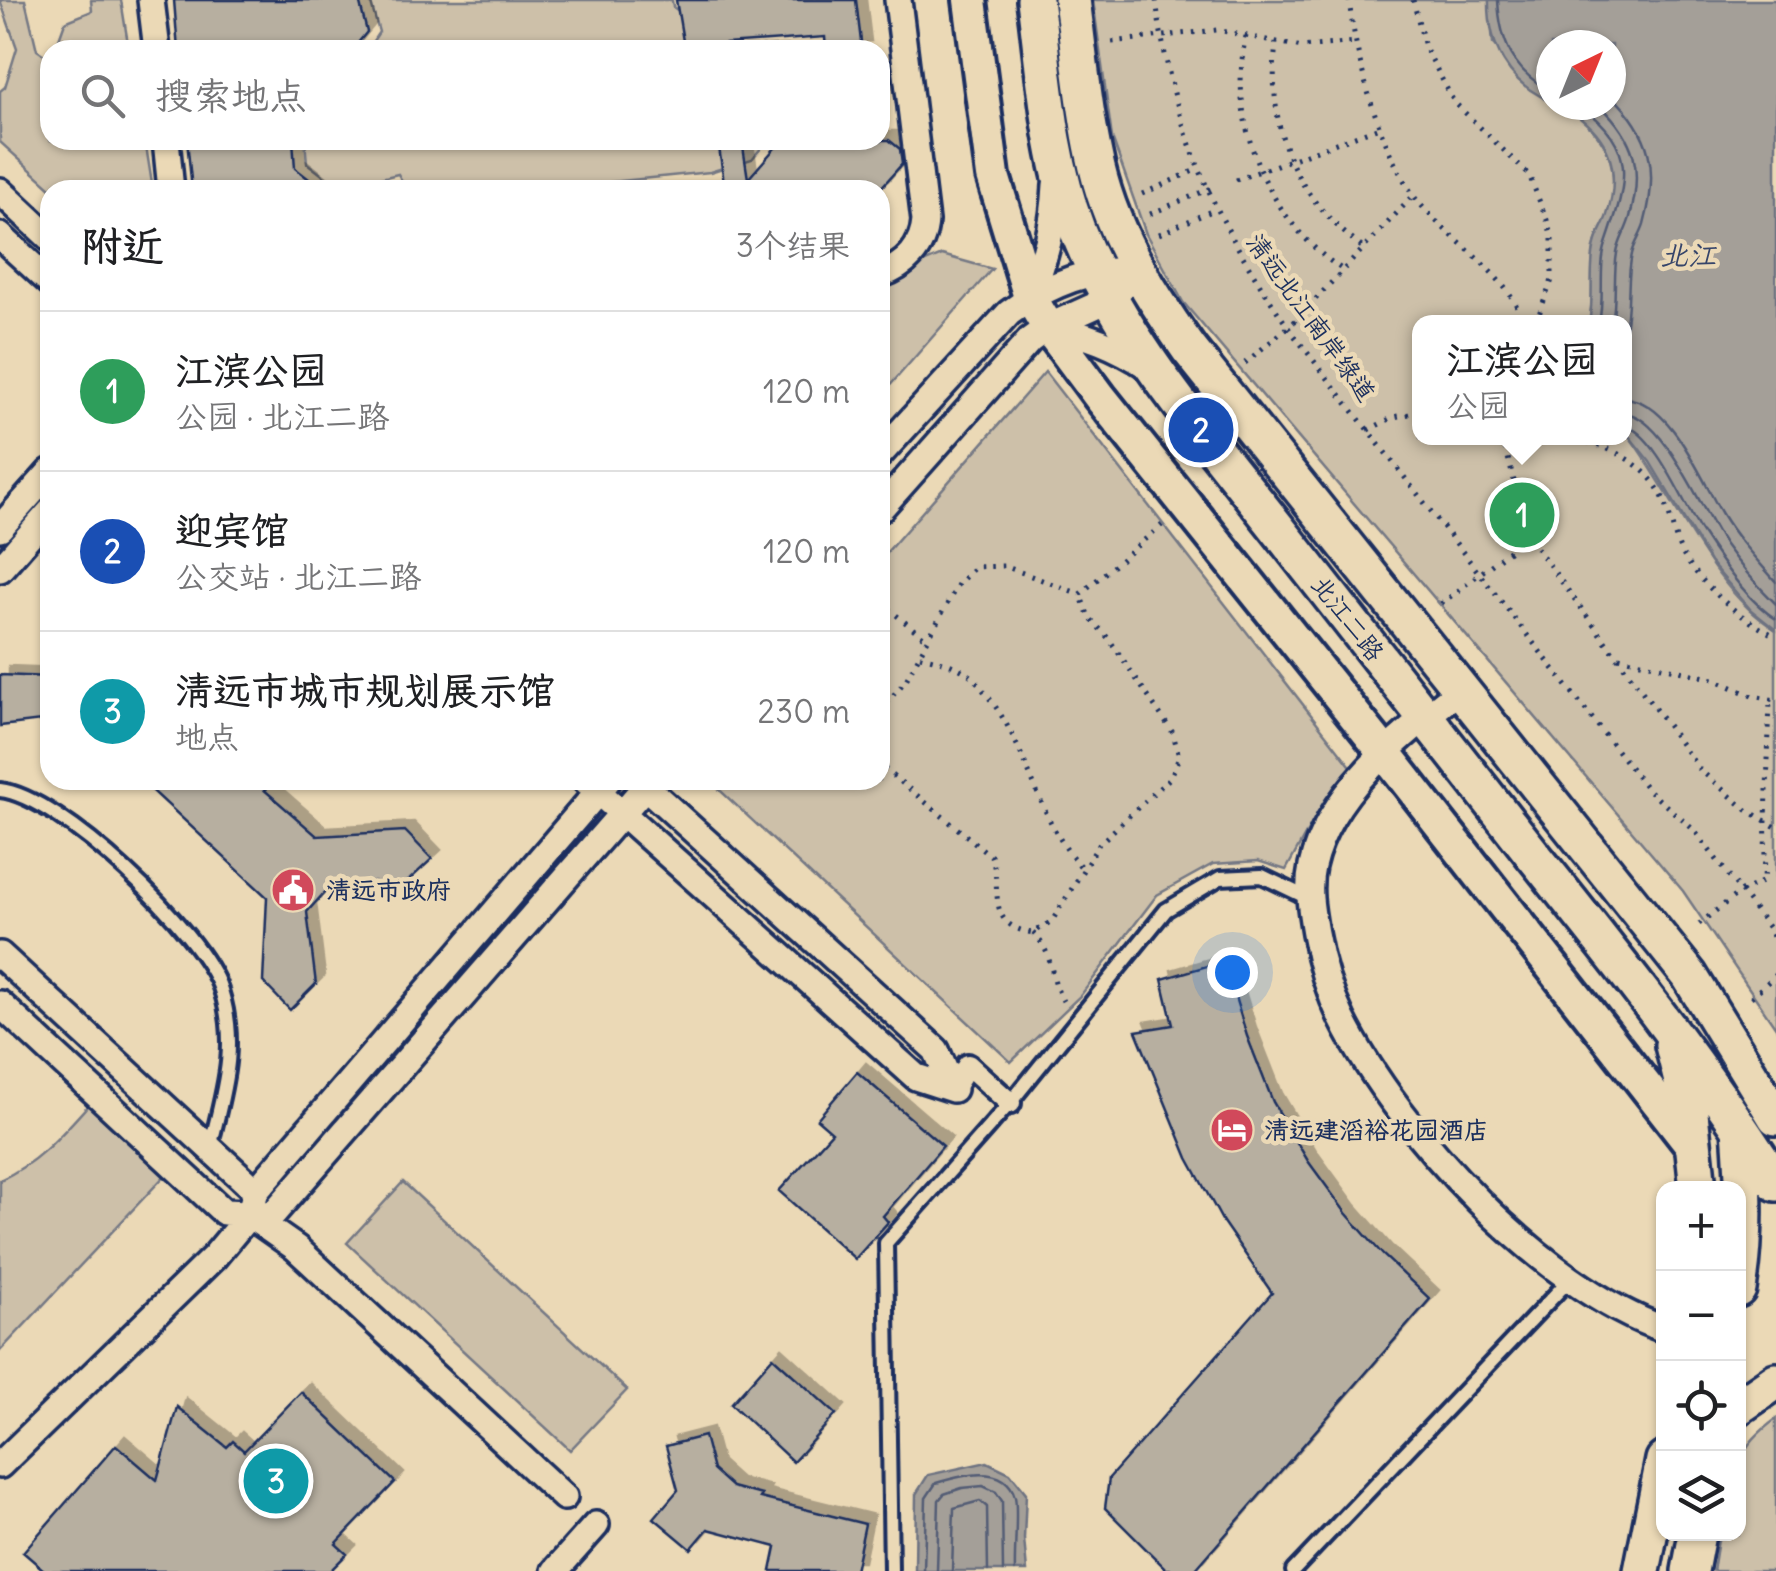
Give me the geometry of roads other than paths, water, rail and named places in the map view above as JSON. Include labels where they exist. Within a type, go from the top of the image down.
[{"type":"main road","name":"北江二路","points":[[1035,0],[1057,166],[1076,226],[1103,285],[1161,375],[1661,1016],[1776,1183]]},
{"type":"main road","name":"北江二路","points":[[1072,0],[1094,157],[1112,215],[1138,271],[1190,349],[1689,975],[1776,1116]]},
{"type":"main road","points":[[1661,1016],[1680,1066],[1697,1181]]},
{"type":"main road","points":[[1732,1048],[1745,1201],[1741,1271]]},
{"type":"main road","points":[[1746,1402],[1776,1382]]},
{"type":"main road","points":[[1642,1571],[1656,1500]]},
{"type":"main road","points":[[1690,1571],[1696,1541]]},
{"type":"street","points":[[152,0],[155,40]]},
{"type":"street","points":[[890,271],[913,254],[925,221],[898,0]]},
{"type":"street","points":[[970,0],[993,176],[1030,297],[1048,327],[1694,1148]]},
{"type":"street","points":[[167,150],[170,180]]},
{"type":"street","points":[[890,443],[984,337],[1030,297],[1047,254],[1054,220],[1057,166]]},
{"type":"street","points":[[0,192],[40,229]]},
{"type":"street","points":[[0,236],[40,273]]},
{"type":"street","points":[[1030,297],[1103,285],[1138,271]]},
{"type":"street","points":[[890,498],[1008,362],[1103,285]]},
{"type":"street","points":[[1048,327],[1084,333],[1120,349],[1161,375]]},
{"type":"street","points":[[0,528],[40,483]]},
{"type":"street","points":[[0,569],[40,523]]},
{"type":"street","points":[[1461,689],[1384,752],[1356,783],[1328,826],[1312,864],[1308,898],[1320,962],[1341,1018],[1370,1067],[1410,1124],[1458,1178],[1520,1240],[1626,1313],[1656,1326]]},
{"type":"street","points":[[0,1465],[214,1256],[253,1203],[592,790]]},
{"type":"street","points":[[602,790],[622,815],[916,1077],[953,1089]]},
{"type":"street","points":[[0,1004],[224,1212],[253,1203],[273,1214],[622,815],[639,790]]},
{"type":"street","points":[[653,790],[936,1050],[953,1089]]},
{"type":"street","points":[[0,955],[210,1148],[253,1203],[296,1248],[564,1498]]},
{"type":"street","points":[[953,1089],[968,1065],[1010,1103]]},
{"type":"street","points":[[555,1571],[596,1525]]},
{"type":"lane","points":[[0,790],[18,792],[69,821],[177,919],[221,988],[231,1053],[210,1148]]},
{"type":"lane","points":[[890,1571],[886,1243],[1010,1103],[1166,910],[1220,878],[1262,876],[1308,898]]},
{"type":"lane","points":[[1293,1571],[1571,1278]]},
{"type":"water","name":"北江","points":[[1489,0],[1776,0],[1776,630],[1751,610],[1710,562],[1650,462],[1632,440],[1632,315],[1590,315],[1593,254],[1612,197],[1613,180],[1607,150],[1582,120],[1626,120],[1626,30],[1536,30],[1536,94],[1512,73],[1492,32]]},
{"type":"water","points":[[987,1462],[1010,1473],[1026,1493],[1027,1571],[915,1571],[916,1494],[928,1475]]},
{"type":"place","name":"迎宾馆","points":[[1201,430]]},
{"type":"place","name":"江滨公园","points":[[1522,515]]},
{"type":"place","name":"清远市政府","points":[[293,890]]},
{"type":"place","name":"清远建滔裕花园酒店","points":[[1232,1130]]},
{"type":"place","name":"清远市城市规划展示馆","points":[[276,1481]]}]
